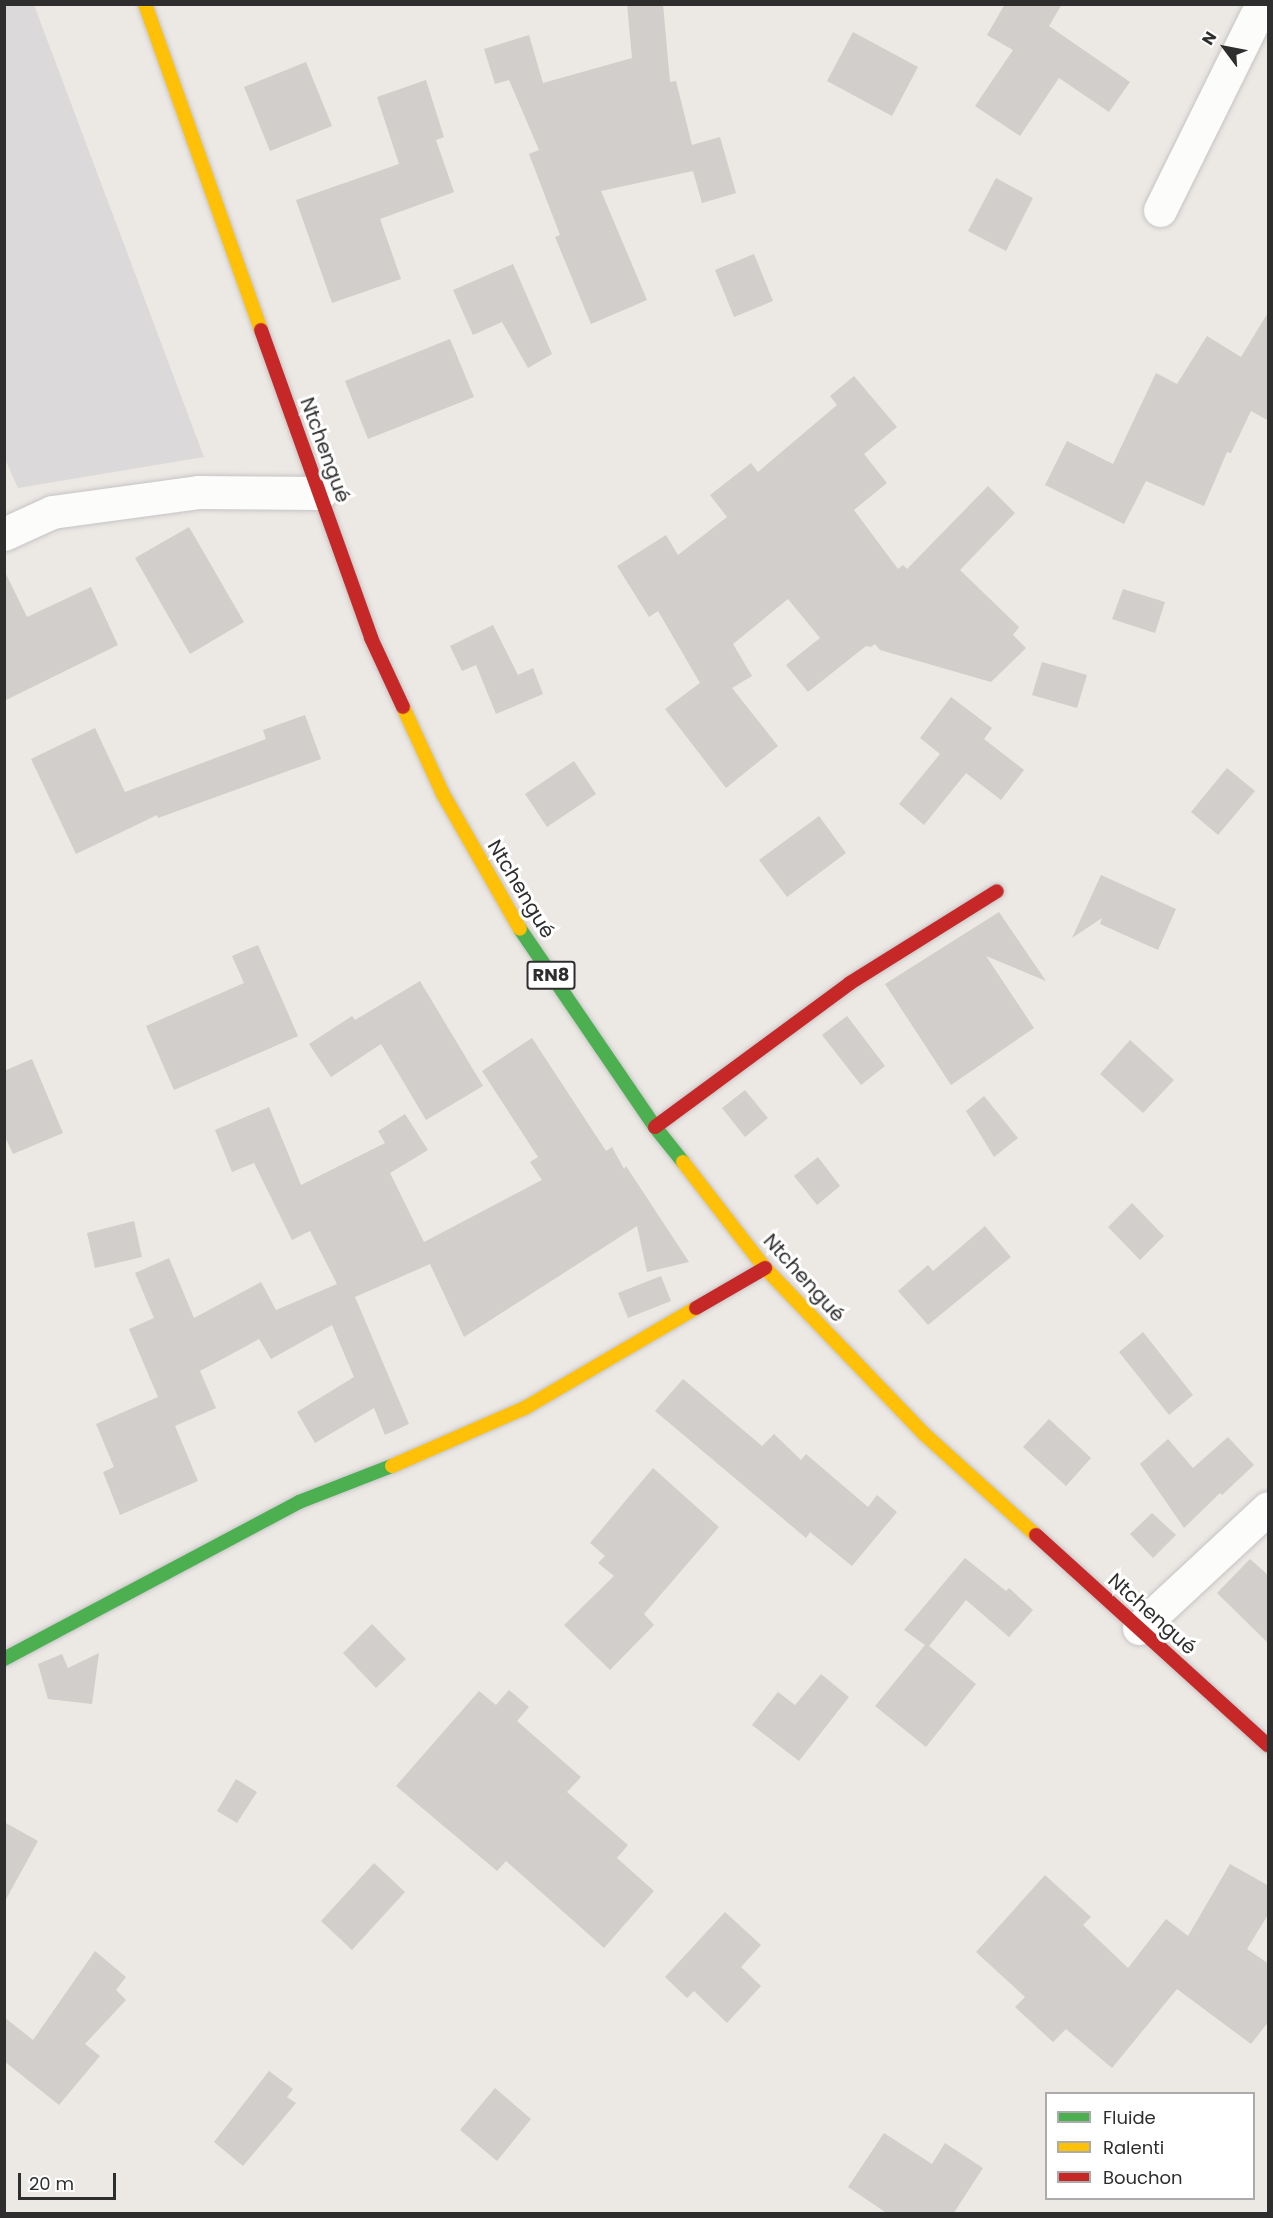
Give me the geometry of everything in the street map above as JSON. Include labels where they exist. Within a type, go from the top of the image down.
[{"type":"main road","name":"Ntchengué","points":[[144,4],[371,639],[443,794],[520,929],[655,1127],[765,1268],[923,1433],[1269,1744]]},
{"type":"main road","points":[[655,1127],[850,983],[997,891]]},
{"type":"main road","points":[[4,1659],[299,1502],[425,1453],[525,1408],[765,1268]]},
{"type":"street","points":[[1160,210],[1254,14]]},
{"type":"street","points":[[4,534],[52,512],[198,492],[320,493]]},
{"type":"street","points":[[1139,1628],[1269,1508]]},
{"type":"shaded area","points":[[4,5],[34,5],[204,457],[18,488],[4,457]]},
{"type":"building","points":[[627,4],[663,4],[670,82],[676,81],[692,145],[720,137],[736,193],[702,203],[693,171],[601,191],[647,300],[591,324],[555,237],[560,235],[529,154],[539,150],[509,80],[495,84],[484,49],[529,35],[543,83],[632,58]]},
{"type":"building","points":[[1005,4],[1062,4],[1049,26],[1130,82],[1109,112],[1059,78],[1020,136],[975,106],[1013,50],[987,35]]},
{"type":"building","points":[[853,32],[918,67],[892,116],[827,81]]},
{"type":"building","points":[[306,62],[332,126],[270,151],[244,87]]},
{"type":"building","points":[[426,80],[444,137],[436,140],[454,192],[380,219],[401,279],[332,303],[296,200],[399,164],[377,97]]},
{"type":"building","points":[[996,178],[1033,198],[1006,251],[968,231]]},
{"type":"building","points":[[754,254],[773,301],[734,317],[715,270]]},
{"type":"building","points":[[513,264],[552,354],[528,368],[502,322],[473,335],[453,290]]},
{"type":"building","points":[[1269,311],[1269,421],[1251,411],[1231,453],[1227,452],[1204,506],[1146,481],[1124,524],[1045,485],[1067,441],[1113,464],[1156,373],[1177,384],[1207,336],[1241,357]]},
{"type":"building","points":[[450,339],[474,397],[368,439],[345,381]]},
{"type":"building","points":[[854,376],[897,427],[864,454],[887,483],[854,510],[898,569],[903,565],[907,569],[988,486],[1015,513],[960,570],[1019,627],[1013,635],[1026,648],[991,682],[880,650],[875,644],[871,647],[866,646],[808,692],[786,665],[820,638],[788,599],[733,644],[752,676],[732,688],[778,746],[726,788],[665,709],[700,683],[658,611],[649,617],[617,566],[666,535],[678,555],[727,517],[710,495],[751,463],[758,472],[837,405],[830,396]]},
{"type":"building","points":[[189,527],[244,622],[190,654],[135,558]]},
{"type":"building","points":[[4,570],[27,617],[91,587],[118,645],[4,701]]},
{"type":"building","points":[[1123,589],[1165,602],[1155,633],[1112,619]]},
{"type":"building","points":[[493,625],[518,675],[533,668],[543,694],[496,714],[476,665],[462,671],[450,646]]},
{"type":"building","points":[[1042,662],[1087,675],[1077,708],[1032,695]]},
{"type":"building","points":[[951,697],[992,728],[984,739],[1024,770],[1001,800],[966,773],[924,825],[899,804],[940,754],[920,738]]},
{"type":"building","points":[[305,715],[321,759],[158,818],[157,815],[76,854],[31,759],[95,728],[125,792],[266,739],[263,730]]},
{"type":"building","points":[[574,761],[596,794],[547,827],[525,794]]},
{"type":"building","points":[[1227,768],[1255,791],[1218,835],[1191,812]]},
{"type":"building","points":[[819,816],[846,853],[787,897],[759,860]]},
{"type":"building","points":[[1101,875],[1176,909],[1158,950],[1100,924],[1102,918],[1072,938]]},
{"type":"building","points":[[999,912],[1046,981],[986,956],[1034,1028],[951,1085],[885,984]]},
{"type":"building","points":[[258,945],[298,1036],[174,1090],[146,1026],[244,983],[232,956]]},
{"type":"building","points":[[420,981],[483,1086],[426,1120],[381,1044],[331,1077],[309,1044],[352,1016],[355,1020]]},
{"type":"building","points":[[847,1016],[885,1066],[861,1085],[822,1035]]},
{"type":"building","points":[[532,1038],[606,1151],[612,1147],[624,1169],[626,1166],[689,1262],[647,1272],[637,1226],[464,1337],[430,1264],[355,1297],[409,1424],[385,1435],[374,1408],[315,1443],[297,1412],[354,1377],[332,1325],[271,1359],[259,1339],[200,1371],[216,1408],[175,1426],[198,1481],[120,1515],[103,1472],[114,1467],[96,1424],[158,1397],[129,1329],[154,1318],[135,1273],[169,1258],[194,1318],[261,1282],[276,1310],[337,1284],[310,1231],[292,1240],[254,1163],[232,1172],[215,1130],[269,1107],[301,1185],[385,1143],[378,1131],[405,1114],[428,1150],[390,1173],[424,1242],[542,1180],[530,1162],[538,1157],[482,1071]]},
{"type":"building","points":[[1130,1040],[1174,1080],[1143,1113],[1100,1074]]},
{"type":"building","points":[[32,1059],[63,1133],[13,1154],[4,1135],[4,1071]]},
{"type":"building","points":[[745,1090],[768,1118],[745,1137],[722,1108]]},
{"type":"building","points":[[984,1096],[1018,1138],[994,1157],[966,1111]]},
{"type":"building","points":[[818,1157],[840,1186],[817,1205],[794,1176]]},
{"type":"building","points":[[1132,1203],[1164,1236],[1140,1260],[1108,1227]]},
{"type":"building","points":[[134,1221],[142,1257],[95,1268],[87,1233]]},
{"type":"building","points":[[985,1226],[1011,1257],[928,1325],[898,1291],[928,1265],[933,1271]]},
{"type":"building","points":[[661,1276],[671,1301],[628,1318],[618,1293]]},
{"type":"building","points":[[1143,1332],[1193,1395],[1169,1415],[1119,1352]]},
{"type":"building","points":[[683,1379],[762,1446],[774,1434],[801,1460],[806,1454],[868,1507],[877,1495],[897,1512],[852,1566],[810,1532],[806,1538],[655,1411]]},
{"type":"building","points":[[1049,1419],[1091,1458],[1066,1486],[1023,1447]]},
{"type":"building","points":[[1228,1437],[1254,1465],[1222,1495],[1220,1493],[1184,1528],[1140,1464],[1168,1439],[1193,1468]]},
{"type":"building","points":[[653,1468],[719,1527],[644,1614],[654,1625],[610,1670],[564,1625],[614,1576],[598,1563],[605,1556],[590,1543]]},
{"type":"building","points":[[1152,1513],[1176,1535],[1153,1558],[1130,1534]]},
{"type":"building","points":[[965,1558],[1006,1591],[1009,1588],[1033,1610],[1009,1637],[966,1600],[929,1646],[976,1684],[926,1747],[875,1706],[925,1645],[904,1630]]},
{"type":"building","points":[[1250,1559],[1269,1576],[1269,1644],[1217,1593]]},
{"type":"building","points":[[372,1624],[406,1659],[376,1688],[343,1653]]},
{"type":"building","points":[[99,1653],[92,1704],[48,1699],[38,1664],[62,1654],[68,1668]]},
{"type":"building","points":[[821,1674],[849,1697],[799,1761],[752,1725],[778,1692],[795,1705]]},
{"type":"building","points":[[509,1690],[529,1707],[517,1721],[581,1777],[567,1792],[628,1845],[617,1858],[654,1891],[604,1948],[506,1861],[497,1871],[396,1786],[479,1691],[496,1705]]},
{"type":"building","points":[[236,1779],[257,1792],[237,1823],[217,1811]]},
{"type":"building","points":[[4,1822],[38,1841],[4,1903]]},
{"type":"building","points":[[374,1863],[405,1892],[352,1950],[321,1921]]},
{"type":"building","points":[[1230,1864],[1269,1886],[1269,1913],[1247,1949],[1269,1964],[1269,2021],[1251,2044],[1177,1989],[1112,2068],[1066,2029],[1053,2042],[1015,2007],[1025,1997],[976,1952],[1045,1875],[1091,1917],[1083,1925],[1128,1968],[1166,1919],[1188,1936]]},
{"type":"building","points":[[725,1912],[761,1945],[741,1967],[761,1986],[727,2023],[694,1991],[687,1998],[665,1977]]},
{"type":"building","points":[[95,1951],[126,1977],[116,1990],[126,2000],[85,2044],[100,2056],[59,2105],[4,2061],[4,2017],[33,2040]]},
{"type":"building","points":[[269,2071],[293,2089],[287,2097],[296,2103],[243,2166],[214,2142]]},
{"type":"building","points":[[495,2088],[531,2119],[497,2161],[460,2130]]},
{"type":"building","points":[[884,2133],[932,2164],[945,2143],[983,2168],[953,2214],[888,2214],[848,2187]]},
{"type":"traffic: fast","points":[[520,929],[655,1127],[683,1162]]},
{"type":"traffic: fast","points":[[4,1659],[299,1502],[392,1466]]},
{"type":"traffic: slow","points":[[145,4],[261,330]]},
{"type":"traffic: slow","points":[[403,707],[443,794],[520,929]]},
{"type":"traffic: slow","points":[[683,1162],[765,1268],[923,1433],[1036,1535]]},
{"type":"traffic: slow","points":[[392,1466],[525,1408],[696,1308]]},
{"type":"traffic: jam","points":[[261,330],[371,638],[403,707]]},
{"type":"traffic: jam","points":[[655,1127],[850,983],[997,891]]},
{"type":"traffic: jam","points":[[696,1308],[765,1268]]},
{"type":"traffic: jam","points":[[1036,1535],[1268,1745]]}]
